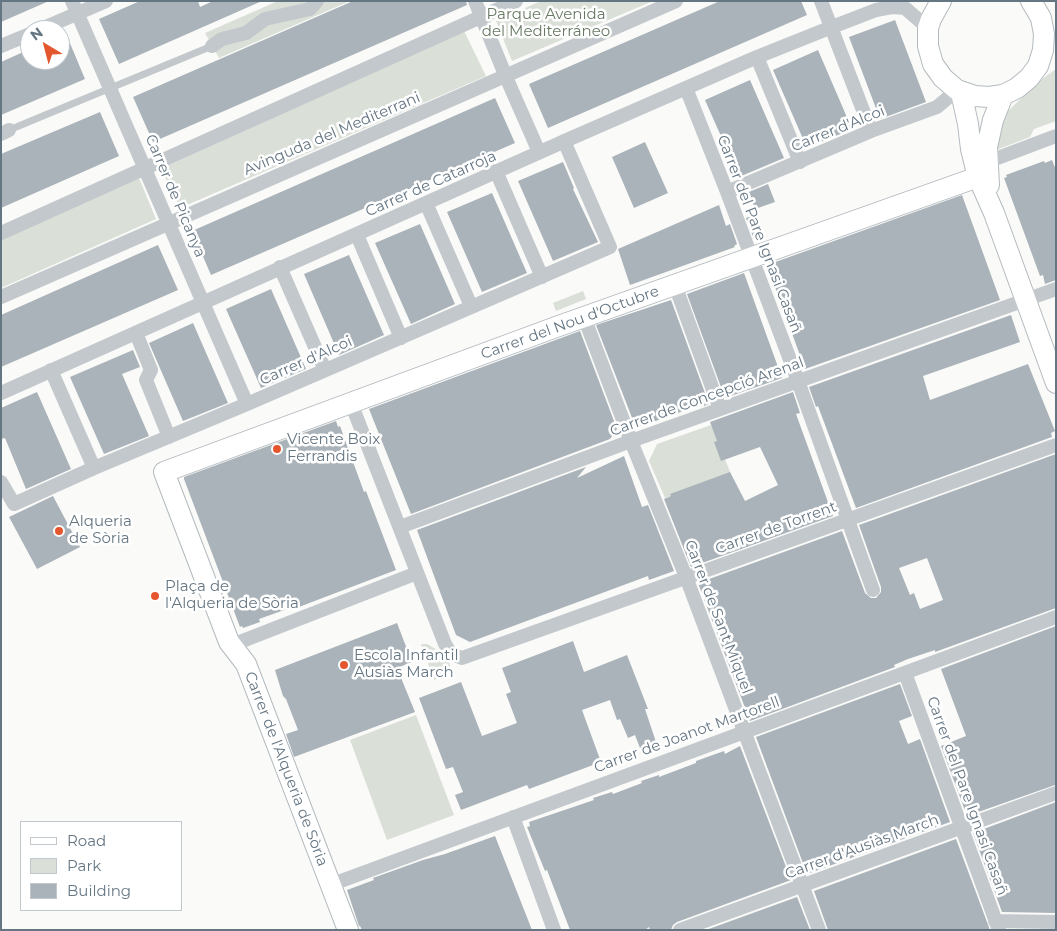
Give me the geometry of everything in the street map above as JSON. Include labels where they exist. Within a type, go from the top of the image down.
[{"type":"street","points":[[55,20],[74,8],[106,1]]},
{"type":"street","points":[[212,46],[222,38],[246,33],[265,19],[310,9],[318,1]]},
{"type":"street","points":[[475,1],[539,152]]},
{"type":"street","points":[[1,233],[516,1]]},
{"type":"street","name":"Avinguda del Mediterrani","points":[[1,297],[676,1]]},
{"type":"street","points":[[821,1],[871,132]]},
{"type":"street","points":[[941,1],[927,16],[928,46],[933,64],[943,78],[959,91],[975,96],[1003,95],[1017,88],[1047,62],[1043,50],[1042,14]]},
{"type":"street","name":"Carrer de Catarroja","points":[[1,393],[539,152],[756,57],[880,6],[905,8],[927,16]]},
{"type":"street","name":"Carrer de Picanya","points":[[74,8],[247,404]]},
{"type":"street","points":[[1,46],[20,38]]},
{"type":"street","points":[[756,57],[800,162]]},
{"type":"street","name":"Carrer del Pare Ignasi Casañ","points":[[686,88],[798,381],[872,590]]},
{"type":"street","points":[[959,91],[968,124],[971,149],[988,180],[994,213],[1056,383]]},
{"type":"street","name":"Carrer d'Alcoi","points":[[727,192],[871,132],[937,107],[959,91]]},
{"type":"street","points":[[982,169],[993,120],[1003,95]]},
{"type":"street","points":[[982,169],[1056,136]]},
{"type":"street","name":"Carrer d'Alcoi","points":[[1,482],[14,504],[610,247],[564,141]]},
{"type":"street","name":"Carrer del Nou d'Octubre","points":[[164,472],[584,318],[752,259],[982,169]]},
{"type":"street","points":[[496,171],[542,277]]},
{"type":"street","points":[[426,203],[471,306]]},
{"type":"street","points":[[357,235],[401,338]]},
{"type":"street","points":[[280,267],[325,370]]},
{"type":"street","points":[[675,286],[720,409]]},
{"type":"street","name":"Carrer de Concepció Arenal","points":[[400,527],[631,441],[1056,289]]},
{"type":"street","name":"Carrer de Sant Miquel","points":[[584,318],[686,578],[818,930]]},
{"type":"street","points":[[136,333],[151,370],[146,380],[170,437]]},
{"type":"street","points":[[51,370],[94,468]]},
{"type":"street","points":[[232,645],[417,573],[352,403]]},
{"type":"street","name":"Carrer de Torrent","points":[[417,573],[444,644],[451,654],[462,658],[1056,445]]},
{"type":"street","name":"Carrer de l'Alqueria de Sòria","points":[[164,472],[229,642],[246,664],[348,930]]},
{"type":"street","name":"Carrer de Joanot Martorell","points":[[330,884],[1056,617]]},
{"type":"street","name":"Carrer del Pare Ignasi Casañ","points":[[906,672],[997,925]]},
{"type":"street","name":"Carrer d'Ausiàs March","points":[[680,930],[1056,793]]},
{"type":"street","points":[[513,817],[554,930]]},
{"type":"street","points":[[997,925],[1056,922]]},
{"type":"lane","points":[[5,132],[109,87],[212,46]]},
{"type":"green space","points":[[278,1],[350,1],[219,58],[205,33]]},
{"type":"green space","name":"Parque Avenida del Mediterráneo","points":[[541,1],[653,1],[512,61],[496,21]]},
{"type":"green space","points":[[464,31],[486,76],[180,208],[161,169]]},
{"type":"green space","points":[[1056,69],[1056,121],[1034,129],[1030,137],[996,149],[999,128],[1007,112],[1038,82]]},
{"type":"green space","points":[[139,178],[156,219],[1,288],[1,240]]},
{"type":"green space","points":[[583,291],[586,299],[556,311],[553,303]]},
{"type":"green space","points":[[711,425],[731,474],[665,498],[649,461],[657,444]]},
{"type":"green space","points":[[421,644],[427,644],[446,655],[453,673],[434,680]]},
{"type":"green space","points":[[416,715],[454,815],[387,840],[350,740]]},
{"type":"building","points":[[1,1],[49,1],[1,22]]},
{"type":"building","points":[[140,1],[198,1],[200,7],[213,1],[262,1],[119,64],[99,19]]},
{"type":"building","points":[[353,1],[466,1],[467,5],[153,142],[133,97]]},
{"type":"building","points":[[720,1],[801,1],[807,15],[548,128],[529,84]]},
{"type":"building","points":[[895,20],[926,102],[880,119],[849,37]]},
{"type":"building","points":[[70,43],[85,79],[1,115],[1,62],[20,53],[20,70],[70,70]]},
{"type":"building","points":[[818,50],[852,129],[807,148],[773,70]]},
{"type":"building","points":[[750,80],[784,158],[739,177],[705,100]]},
{"type":"building","points":[[495,98],[515,143],[211,275],[192,231]]},
{"type":"building","points":[[100,112],[119,156],[1,208],[1,154]]},
{"type":"building","points":[[645,142],[668,193],[634,208],[612,157]]},
{"type":"building","points":[[1052,160],[1056,170],[1056,280],[1045,284],[1043,275],[1040,276],[1004,178],[1007,177],[1006,175],[1044,161],[1045,163]]},
{"type":"building","points":[[563,162],[573,189],[598,242],[553,261],[518,181]]},
{"type":"building","points":[[768,184],[775,202],[755,209],[749,192]]},
{"type":"building","points":[[492,193],[527,273],[482,292],[447,212]]},
{"type":"building","points":[[962,195],[1000,300],[805,369],[767,265]]},
{"type":"building","points":[[719,205],[726,226],[730,224],[737,244],[735,247],[630,285],[618,249]]},
{"type":"building","points":[[757,214],[764,235],[754,239],[746,218]]},
{"type":"building","points":[[420,224],[455,304],[411,324],[375,243]]},
{"type":"building","points":[[158,245],[178,290],[1,367],[1,315]]},
{"type":"building","points":[[349,255],[384,335],[339,355],[304,274]]},
{"type":"building","points":[[744,273],[782,378],[725,398],[687,294]]},
{"type":"building","points":[[271,289],[306,369],[261,388],[226,309]]},
{"type":"building","points":[[671,300],[709,404],[704,406],[703,404],[636,428],[596,325]]},
{"type":"building","points":[[1011,315],[1020,342],[923,376],[930,400],[1028,364],[1055,431],[1051,433],[1052,437],[856,508],[818,406],[816,407],[809,387]]},
{"type":"building","points":[[193,323],[228,403],[183,421],[149,343]]},
{"type":"building","points":[[580,331],[617,429],[610,439],[411,514],[369,409]]},
{"type":"building","points":[[133,350],[140,367],[122,374],[149,436],[104,454],[70,377]]},
{"type":"building","points":[[37,392],[71,469],[26,489],[5,438],[1,439],[1,408]]},
{"type":"building","points":[[793,392],[800,413],[796,414],[833,516],[691,567],[664,499],[671,496],[670,494],[730,472],[745,501],[778,485],[760,447],[721,461],[714,442],[717,441],[710,422]]},
{"type":"building","points":[[336,421],[338,427],[340,426],[364,492],[366,491],[396,570],[291,610],[290,608],[259,619],[260,622],[243,628],[242,626],[240,627],[184,477]]},
{"type":"building","points":[[1056,454],[1056,608],[935,652],[935,650],[908,659],[894,665],[895,667],[750,721],[698,583],[842,531],[865,593],[871,598],[876,598],[881,592],[881,587],[859,525]],"holes":[[[927,558],[943,600],[920,609],[914,593],[910,595],[899,568]]]},
{"type":"building","points":[[624,456],[642,507],[648,505],[674,571],[649,580],[648,576],[470,642],[456,635],[417,530],[586,467],[577,478]]},
{"type":"building","name":"Alqueria de Sòria","points":[[53,496],[80,547],[37,569],[9,517]]},
{"type":"building","points":[[397,623],[412,662],[397,668],[415,712],[294,757],[286,734],[298,730],[286,699],[283,696],[275,670]]},
{"type":"building","points":[[1056,626],[1055,785],[967,816],[941,746],[966,736],[941,669]]},
{"type":"building","points":[[573,641],[584,672],[627,655],[648,709],[645,709],[656,742],[640,748],[635,735],[628,738],[620,719],[617,720],[610,700],[582,710],[601,762],[529,789],[527,785],[461,810],[455,795],[463,792],[453,767],[446,769],[419,698],[461,682],[482,736],[517,723],[506,694],[511,692],[502,668]]},
{"type":"building","points":[[900,684],[912,716],[899,721],[908,744],[920,739],[950,822],[807,874],[756,737]]},
{"type":"building","points":[[740,746],[791,880],[677,922],[671,930],[650,930],[649,927],[645,930],[570,930],[547,870],[545,871],[527,827],[530,826],[529,822],[594,800],[593,798],[612,792],[613,794],[642,783],[641,781],[659,775],[659,777],[724,751],[725,754]]},
{"type":"building","points":[[1056,802],[1056,913],[1002,912],[973,833]]},
{"type":"building","points":[[495,836],[532,930],[362,930],[359,926],[347,890],[374,880],[373,878]]},
{"type":"building","points":[[956,839],[990,930],[828,930],[814,891]]},
{"type":"building","points":[[797,897],[810,930],[706,930]]},
{"type":"place","name":"Vicente Boix Ferrandis","points":[[277,449]]},
{"type":"place","name":"Alqueria de Sòria","points":[[59,531]]},
{"type":"place","name":"Plaça de l'Alqueria de Sòria","points":[[155,596]]},
{"type":"place","name":"Escola Infantil Ausiàs March","points":[[344,665]]}]
